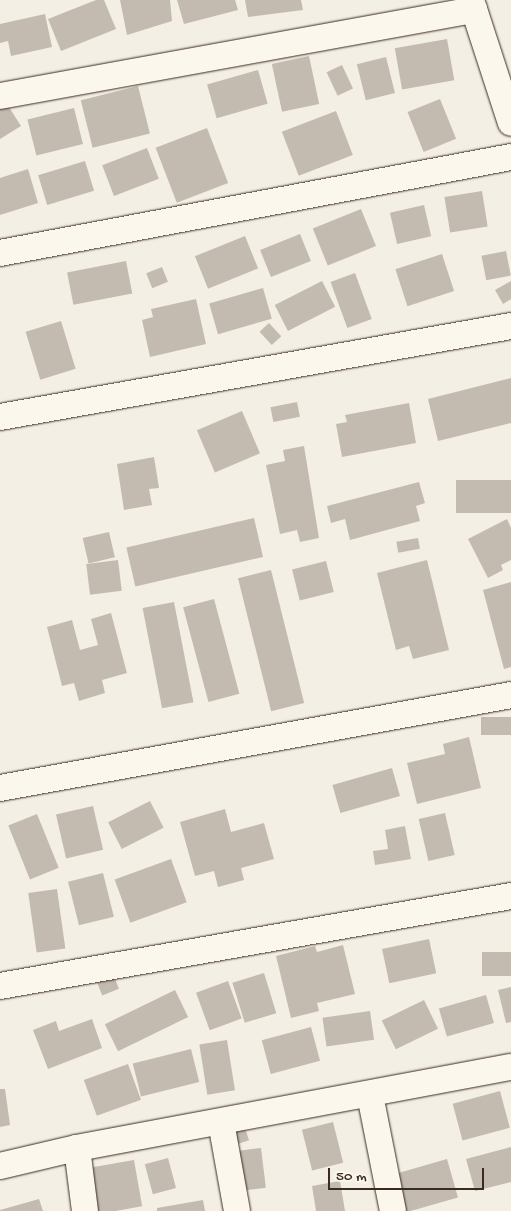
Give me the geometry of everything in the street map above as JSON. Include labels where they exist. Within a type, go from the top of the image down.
[{"type":"street","points":[[0,96],[472,5],[511,123]]},
{"type":"street","points":[[0,253],[511,156]]},
{"type":"street","points":[[0,418],[511,326]]},
{"type":"street","points":[[0,788],[511,695]]},
{"type":"street","points":[[0,986],[511,896]]},
{"type":"street","points":[[0,1166],[77,1148],[511,1067]]},
{"type":"street","points":[[370,1094],[393,1211]]},
{"type":"street","points":[[221,1122],[237,1211]]},
{"type":"street","points":[[77,1148],[85,1211]]},
{"type":"building","points":[[96,0],[104,0],[116,29],[61,51],[48,19]]},
{"type":"building","points":[[120,0],[170,0],[172,21],[127,35]]},
{"type":"building","points":[[177,0],[235,0],[238,10],[184,24]]},
{"type":"building","points":[[245,0],[301,0],[303,10],[248,17]]},
{"type":"building","points":[[45,14],[52,47],[11,56],[8,41],[0,43],[0,24]]},
{"type":"building","points":[[447,39],[454,80],[402,90],[395,48]]},
{"type":"building","points":[[309,56],[319,104],[282,112],[272,64]]},
{"type":"building","points":[[386,57],[395,93],[366,100],[357,64]]},
{"type":"building","points":[[342,65],[353,89],[338,96],[327,72]]},
{"type":"building","points":[[258,70],[268,104],[217,118],[207,85]]},
{"type":"building","points":[[138,86],[150,134],[93,148],[81,100]]},
{"type":"building","points":[[440,99],[456,139],[424,152],[408,112]]},
{"type":"building","points":[[7,104],[21,126],[0,139],[0,108]]},
{"type":"building","points":[[74,108],[83,144],[36,156],[27,120]]},
{"type":"building","points":[[336,111],[353,155],[299,176],[282,132]]},
{"type":"building","points":[[207,128],[228,183],[177,203],[156,148]]},
{"type":"building","points":[[147,148],[159,179],[114,196],[102,165]]},
{"type":"building","points":[[85,161],[94,191],[47,205],[38,175]]},
{"type":"building","points":[[28,169],[38,203],[0,215],[0,178]]},
{"type":"building","points":[[482,191],[488,227],[450,233],[444,197]]},
{"type":"building","points":[[424,205],[431,236],[397,244],[390,213]]},
{"type":"building","points":[[361,209],[376,246],[328,266],[313,228]]},
{"type":"building","points":[[300,234],[311,261],[271,277],[260,250]]},
{"type":"building","points":[[245,236],[258,268],[208,289],[195,256]]},
{"type":"building","points":[[506,251],[511,276],[486,280],[481,256]]},
{"type":"building","points":[[442,254],[454,291],[407,306],[395,269]]},
{"type":"building","points":[[126,261],[132,293],[73,305],[67,272]]},
{"type":"building","points":[[162,267],[168,282],[152,288],[146,273]]},
{"type":"building","points":[[355,273],[372,319],[347,328],[331,282]]},
{"type":"building","points":[[322,281],[335,307],[288,331],[275,305]]},
{"type":"building","points":[[511,281],[511,299],[503,304],[495,290]]},
{"type":"building","points":[[263,288],[272,319],[218,334],[209,303]]},
{"type":"building","points":[[196,299],[206,344],[150,357],[142,320],[153,317],[151,309]]},
{"type":"building","points":[[61,321],[76,369],[40,380],[26,332]]},
{"type":"building","points":[[269,323],[281,336],[272,345],[259,332]]},
{"type":"building","points":[[511,378],[511,423],[438,441],[428,399]]},
{"type":"building","points":[[297,402],[300,417],[273,422],[270,407]]},
{"type":"building","points":[[409,403],[416,443],[342,457],[336,424],[347,422],[345,415]]},
{"type":"building","points":[[242,411],[260,453],[215,472],[197,430]]},
{"type":"building","points":[[304,446],[319,538],[300,542],[297,530],[280,534],[266,465],[285,461],[283,450]]},
{"type":"building","points":[[154,457],[159,488],[149,489],[152,505],[124,510],[117,464]]},
{"type":"building","points":[[456,480],[511,480],[511,513],[456,513]]},
{"type":"building","points":[[419,482],[425,503],[416,506],[420,521],[350,540],[345,519],[331,523],[327,506]]},
{"type":"building","points":[[254,518],[263,557],[135,586],[126,547]]},
{"type":"building","points":[[507,519],[511,528],[511,560],[501,565],[503,570],[488,578],[468,539]]},
{"type":"building","points":[[109,532],[115,557],[89,563],[83,538]]},
{"type":"building","points":[[418,538],[420,549],[398,553],[396,542]]},
{"type":"building","points":[[118,560],[122,591],[90,595],[86,564]]},
{"type":"building","points":[[427,560],[449,650],[413,659],[409,646],[396,650],[377,573]]},
{"type":"building","points":[[326,561],[334,592],[300,601],[292,569]]},
{"type":"building","points":[[271,570],[304,703],[271,711],[238,578]]},
{"type":"building","points":[[511,582],[511,667],[504,669],[483,590]]},
{"type":"building","points":[[214,599],[239,694],[208,702],[183,607]]},
{"type":"building","points":[[174,602],[193,702],[162,708],[143,608]]},
{"type":"building","points":[[111,613],[127,673],[102,680],[105,693],[79,701],[74,683],[62,686],[47,627],[72,620],[80,650],[98,645],[91,619]]},
{"type":"building","points":[[481,717],[511,717],[511,735],[481,735]]},
{"type":"building","points":[[469,737],[481,788],[417,804],[407,763],[445,754],[443,744]]},
{"type":"building","points":[[392,768],[400,796],[340,813],[332,785]]},
{"type":"building","points":[[150,801],[164,828],[122,849],[108,822]]},
{"type":"building","points":[[93,806],[103,850],[66,858],[56,815]]},
{"type":"building","points":[[225,809],[231,832],[264,823],[274,859],[241,868],[244,880],[218,887],[214,871],[195,876],[180,822]]},
{"type":"building","points":[[445,813],[455,855],[428,861],[419,819]]},
{"type":"building","points":[[37,814],[59,868],[30,879],[8,826]]},
{"type":"building","points":[[405,826],[411,859],[375,865],[373,851],[388,849],[385,830]]},
{"type":"building","points":[[171,859],[187,902],[130,923],[115,880]]},
{"type":"building","points":[[103,873],[114,917],[79,925],[68,882]]},
{"type":"building","points":[[57,889],[65,948],[37,952],[28,893]]},
{"type":"building","points":[[429,939],[436,973],[389,983],[382,949]]},
{"type":"building","points":[[343,945],[355,994],[317,1003],[319,1011],[291,1018],[276,956],[315,946],[317,952]]},
{"type":"building","points":[[482,952],[511,952],[511,976],[482,976]]},
{"type":"building","points":[[264,973],[276,1013],[245,1023],[232,983]]},
{"type":"building","points":[[113,974],[119,989],[102,996],[96,981]]},
{"type":"building","points":[[228,981],[242,1019],[210,1030],[196,993]]},
{"type":"building","points":[[511,987],[511,1022],[506,1023],[498,990]]},
{"type":"building","points":[[175,990],[188,1017],[118,1051],[105,1024]]},
{"type":"building","points":[[486,995],[494,1023],[447,1036],[439,1009]]},
{"type":"building","points":[[424,1000],[438,1029],[396,1049],[382,1021]]},
{"type":"building","points":[[370,1011],[374,1040],[327,1046],[322,1018]]},
{"type":"building","points":[[92,1019],[102,1048],[48,1069],[33,1030],[56,1021],[59,1031]]},
{"type":"building","points":[[311,1027],[320,1061],[271,1074],[262,1040]]},
{"type":"building","points":[[227,1040],[235,1090],[207,1095],[199,1044]]},
{"type":"building","points":[[191,1049],[199,1082],[141,1097],[133,1064]]},
{"type":"building","points":[[128,1064],[141,1100],[97,1116],[84,1080]]},
{"type":"building","points":[[0,1089],[5,1089],[10,1125],[0,1127]]},
{"type":"building","points":[[500,1091],[510,1128],[463,1140],[453,1104]]},
{"type":"building","points":[[333,1122],[343,1163],[312,1170],[302,1130]]},
{"type":"building","points":[[245,1128],[249,1140],[233,1146],[229,1133]]},
{"type":"building","points":[[511,1147],[511,1182],[475,1191],[466,1159]]},
{"type":"building","points":[[261,1148],[266,1188],[238,1191],[233,1151]]},
{"type":"building","points":[[168,1158],[176,1188],[153,1194],[145,1164]]},
{"type":"building","points":[[447,1159],[458,1197],[411,1211],[404,1211],[393,1174]]},
{"type":"building","points":[[134,1160],[142,1206],[115,1211],[91,1211],[84,1169]]},
{"type":"building","points":[[340,1181],[345,1211],[316,1211],[312,1186]]},
{"type":"building","points":[[39,1199],[43,1211],[0,1211],[0,1210]]},
{"type":"building","points":[[203,1200],[205,1211],[157,1211],[157,1208]]}]
